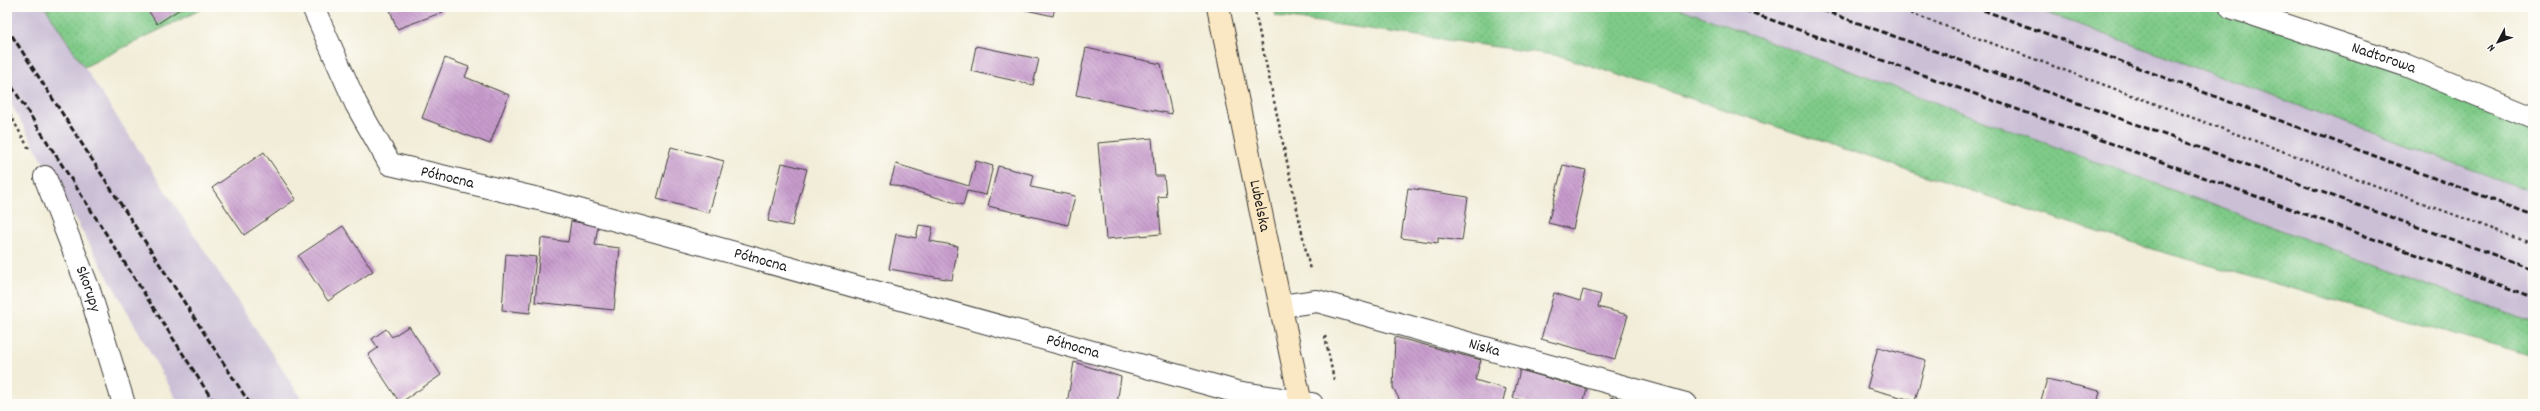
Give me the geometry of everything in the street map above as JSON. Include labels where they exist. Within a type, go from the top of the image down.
[{"type":"main road","name":"Lubelska","points":[[1218,7],[1281,306],[1304,403]]},
{"type":"street","name":"Północna","points":[[314,7],[356,104],[390,164],[543,200],[1237,392],[1304,403]]},
{"type":"street","name":"Nadtorowa","points":[[2231,7],[2405,65],[2533,118]]},
{"type":"street","name":"Skorupy","points":[[45,177],[89,290],[124,404]]},
{"type":"street","name":"Niska","points":[[1281,306],[1317,301],[1686,404]]},
{"type":"path","points":[[1254,7],[1311,272]]},
{"type":"path","points":[[1894,7],[2533,244]]},
{"type":"path","points":[[7,110],[45,177]]},
{"type":"path","points":[[1324,335],[1335,382]]},
{"type":"shaded area","points":[[7,7],[45,7],[305,404],[179,404],[7,97]]},
{"type":"shaded area","points":[[1676,7],[2034,7],[2533,192],[2533,323]]},
{"type":"green space","points":[[45,7],[206,7],[84,67]]},
{"type":"green space","points":[[1274,7],[1676,7],[2533,323],[2533,356],[2134,244],[1561,56],[1276,16]]},
{"type":"green space","points":[[2031,7],[2217,7],[2404,73],[2533,124],[2533,192]]},
{"type":"building","points":[[146,7],[183,7],[157,24]]},
{"type":"building","points":[[389,7],[441,7],[443,12],[397,29]]},
{"type":"building","points":[[1013,7],[1055,7],[1053,16]]},
{"type":"building","points":[[976,46],[1039,59],[1033,85],[971,71]]},
{"type":"building","points":[[1086,48],[1161,64],[1172,114],[1076,95]]},
{"type":"building","points":[[445,58],[469,67],[465,77],[509,95],[490,144],[422,118]]},
{"type":"building","points":[[1152,138],[1155,176],[1164,176],[1166,196],[1158,197],[1161,234],[1106,239],[1098,143]]},
{"type":"building","points":[[671,147],[724,161],[709,213],[657,199]]},
{"type":"building","points":[[264,152],[296,199],[244,235],[212,188]]},
{"type":"building","points":[[976,161],[993,166],[986,195],[967,191],[963,205],[890,184],[896,164],[969,186]]},
{"type":"building","points":[[782,163],[807,169],[792,226],[768,221]]},
{"type":"building","points":[[1563,165],[1586,170],[1573,229],[1548,223]]},
{"type":"building","points":[[998,166],[1034,175],[1031,187],[1075,196],[1068,225],[988,206]]},
{"type":"building","points":[[1408,188],[1468,197],[1462,241],[1438,238],[1438,243],[1401,238]]},
{"type":"building","points":[[571,221],[598,226],[595,245],[620,248],[614,310],[535,302],[541,238],[568,242]]},
{"type":"building","points":[[919,225],[933,227],[930,241],[958,246],[952,280],[889,269],[896,234],[916,238]]},
{"type":"building","points":[[343,226],[373,271],[328,301],[298,256]]},
{"type":"building","points":[[506,254],[536,257],[530,313],[502,310]]},
{"type":"building","points":[[1583,290],[1601,295],[1598,307],[1628,315],[1615,359],[1541,339],[1554,293],[1580,301]]},
{"type":"building","points":[[409,326],[441,375],[400,403],[368,355],[378,348],[372,339],[386,329],[392,337]]},
{"type":"building","points":[[1395,337],[1481,360],[1475,380],[1506,389],[1502,404],[1402,404],[1393,388]]},
{"type":"building","points":[[1878,347],[1926,360],[1915,401],[1867,388]]},
{"type":"building","points":[[1074,362],[1121,377],[1117,404],[1067,404]]},
{"type":"building","points":[[1520,370],[1587,389],[1583,404],[1526,404],[1527,402],[1513,398]]},
{"type":"building","points":[[2047,379],[2100,391],[2097,404],[2040,404]]},
{"type":"building","points":[[1611,397],[1634,404],[1609,404]]},
{"type":"building","points":[[1965,400],[1977,404],[1964,404]]},
{"type":"railway","points":[[1736,7],[2533,297]]},
{"type":"railway","points":[[1814,7],[2533,269]]},
{"type":"railway","points":[[1975,7],[2533,215]]},
{"type":"railway","points":[[7,28],[250,404]]},
{"type":"railway","points":[[7,79],[215,404]]}]
